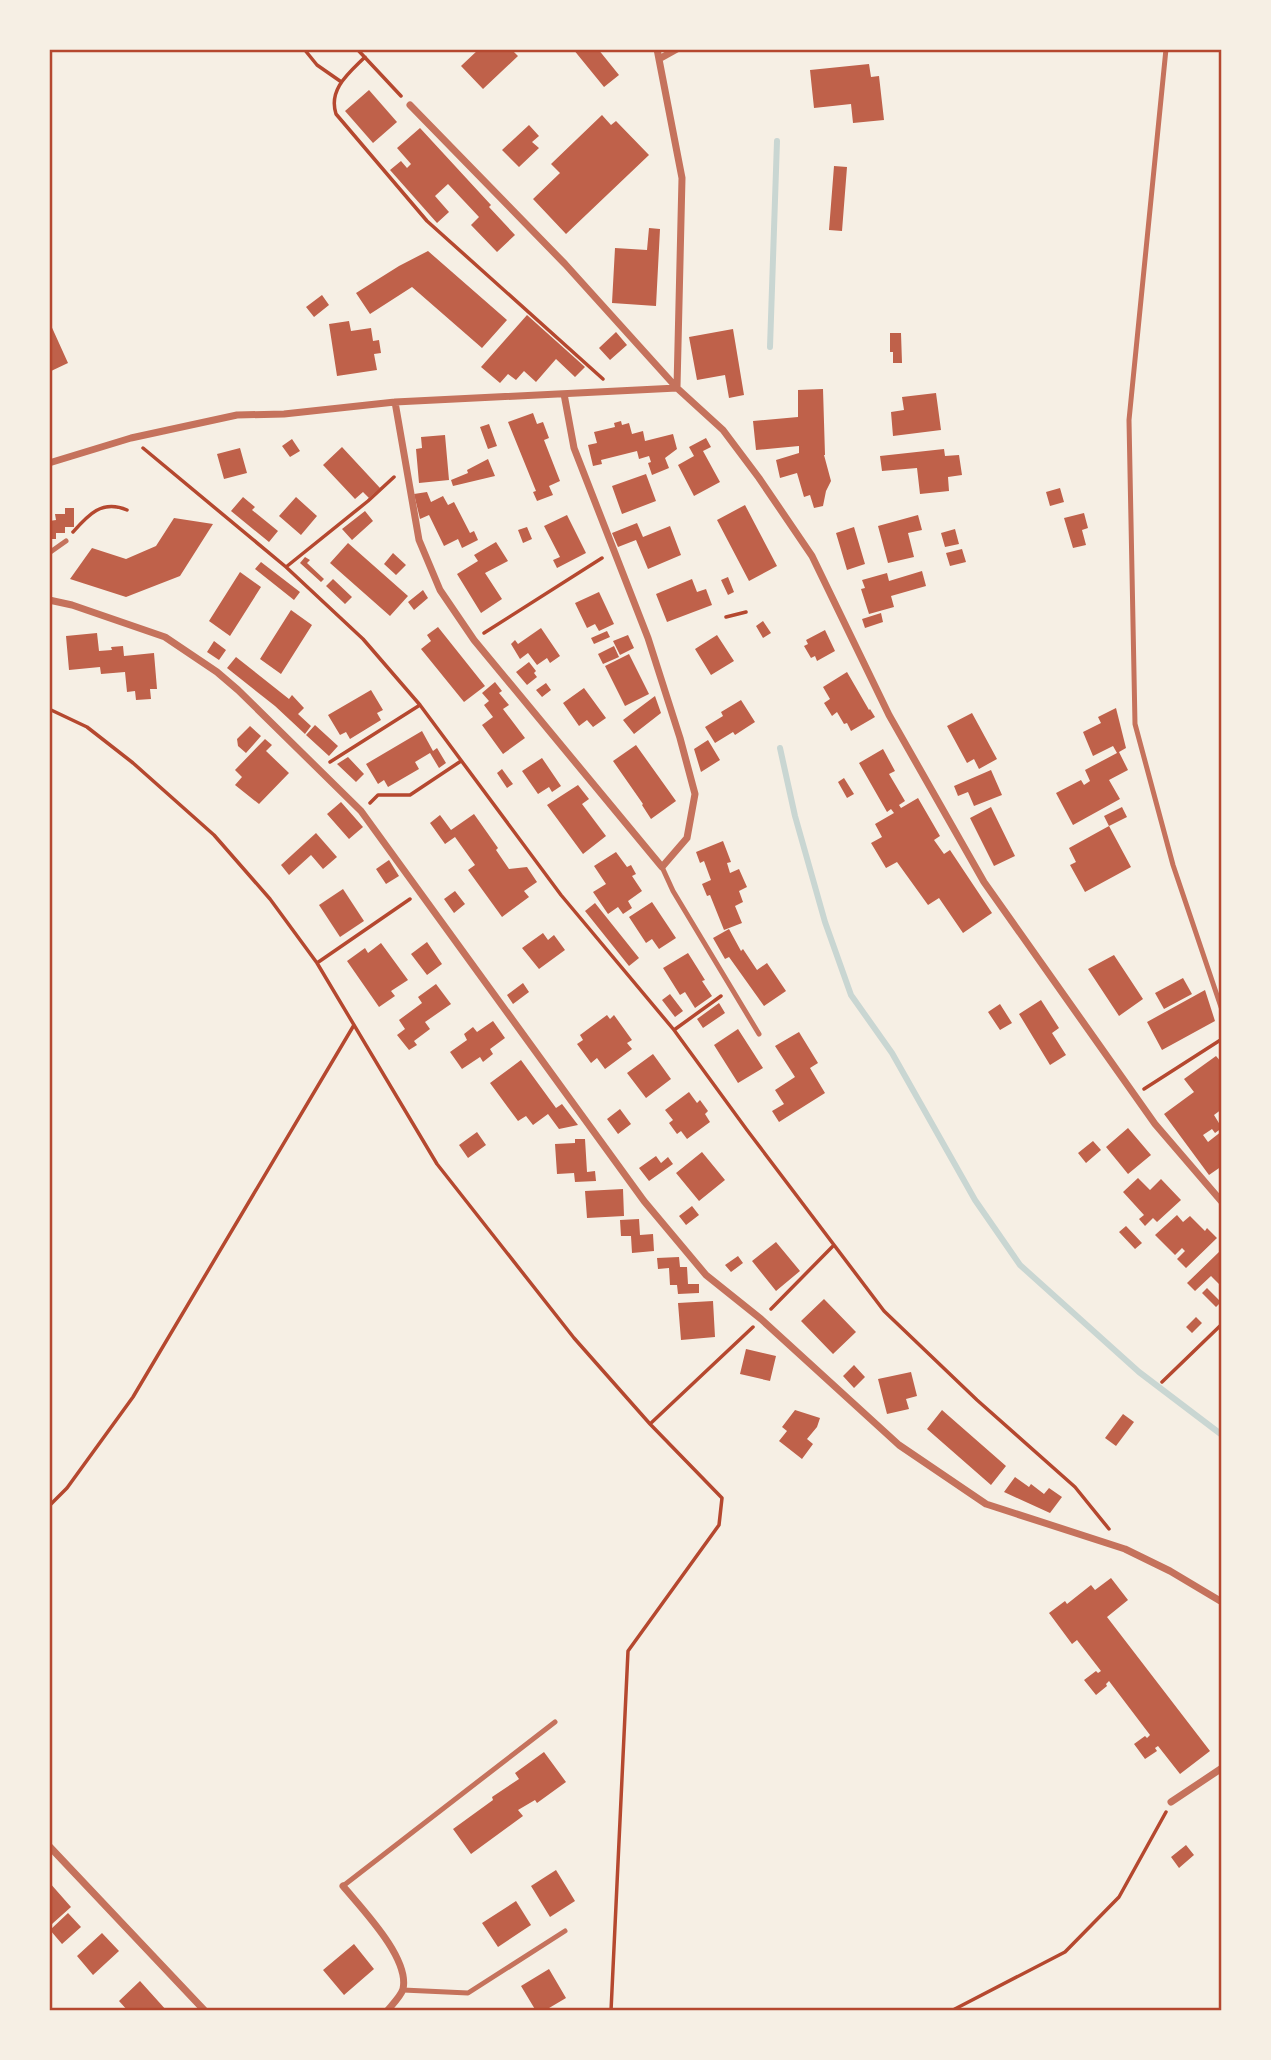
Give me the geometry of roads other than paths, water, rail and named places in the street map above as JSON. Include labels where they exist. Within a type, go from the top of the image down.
[{"type":"street","points":[[657,49],[682,178],[677,388]]},
{"type":"street","points":[[659,59],[677,49]]},
{"type":"street","points":[[410,105],[565,264],[677,388],[723,430],[812,556],[889,715],[985,882],[1155,1124],[1221,1199]]},
{"type":"street","points":[[49,463],[131,438],[237,415],[284,414],[395,402],[677,388]]},
{"type":"street","points":[[395,402],[419,540],[440,590],[474,640],[662,867],[687,838],[695,793],[652,651],[574,448],[564,394]]},
{"type":"street","points":[[49,600],[72,605],[166,637],[217,672],[320,769],[361,811],[644,1201],[706,1275],[761,1319],[899,1445],[986,1504],[1125,1549],[1170,1571],[1222,1602]]},
{"type":"street","points":[[1171,1802],[1222,1769]]},
{"type":"street","points":[[49,1846],[205,2011]]},
{"type":"street","points":[[343,1886],[402,1965],[403,1990],[387,2011]]},
{"type":"lane","points":[[1166,49],[1129,420],[1135,724],[1173,865],[1222,1010]]},
{"type":"lane","points":[[49,553],[66,541]]},
{"type":"lane","points":[[662,867],[673,891],[759,1034]]},
{"type":"lane","points":[[343,1886],[555,1722]]},
{"type":"lane","points":[[403,1990],[468,1993],[565,1931]]},
{"type":"waterway","points":[[770,347],[777,141]]},
{"type":"waterway","points":[[780,748],[795,816],[825,922],[851,995],[892,1053],[975,1200],[1020,1265],[1139,1372],[1222,1435]]}]
